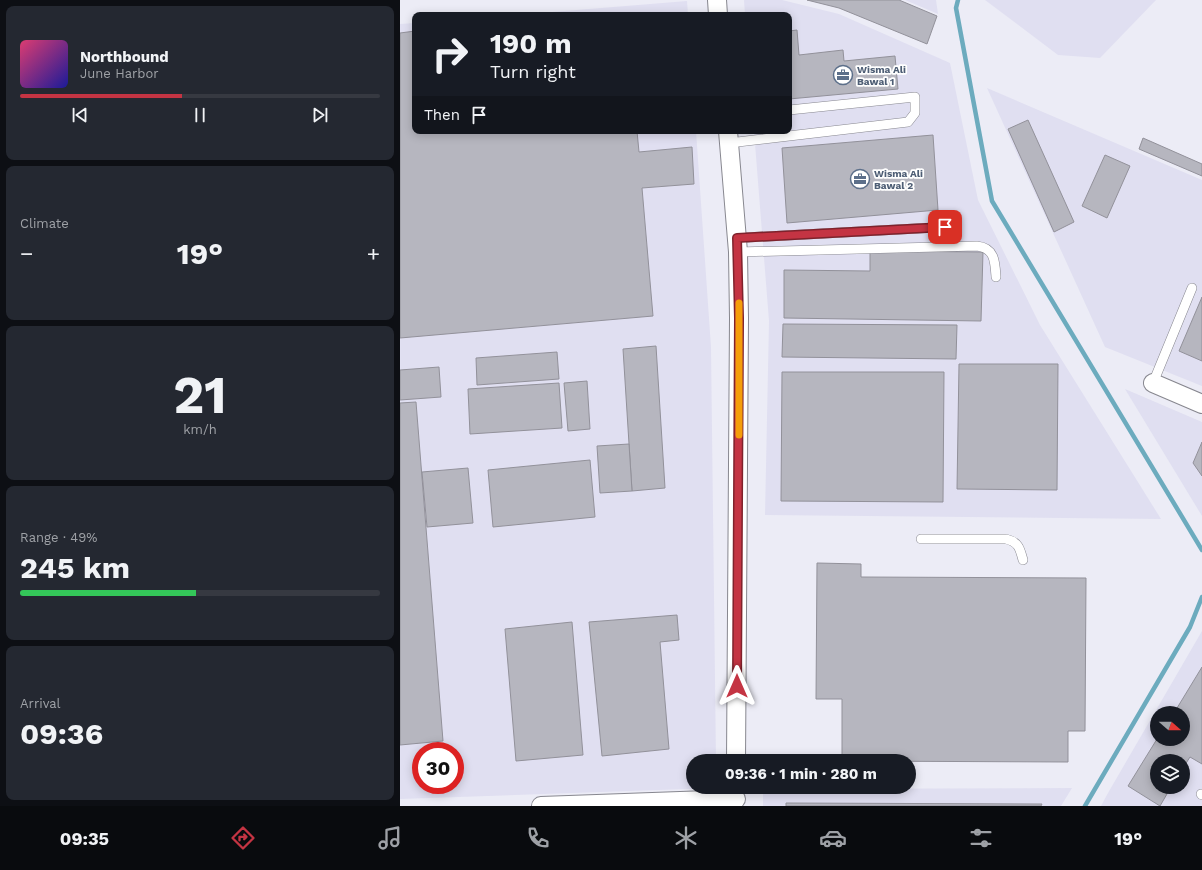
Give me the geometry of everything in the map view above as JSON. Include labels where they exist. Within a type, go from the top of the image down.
[{"type":"street","points":[[717,0],[718,12]]},
{"type":"street","points":[[729,137],[738,245],[739,318],[736,754]]},
{"type":"street","points":[[1153,383],[1202,404]]},
{"type":"street","points":[[541,806],[736,797]]},
{"type":"lane","points":[[792,110],[915,97],[916,113],[908,122],[792,132]]},
{"type":"lane","points":[[729,137],[765,134]]},
{"type":"lane","points":[[738,245],[945,227]]},
{"type":"lane","points":[[738,245],[977,246],[989,250],[993,255],[996,277]]},
{"type":"lane","points":[[1153,383],[1192,288]]},
{"type":"lane","points":[[921,539],[1006,539],[1017,544],[1021,549],[1023,560]]},
{"type":"shaded area","points":[[744,0],[782,0],[839,14],[950,63],[978,200],[1040,325],[1161,519],[765,515],[769,321],[754,134],[792,134],[792,12],[745,12]]},
{"type":"shaded area","points":[[905,0],[936,0],[938,14]]},
{"type":"shaded area","points":[[985,0],[1156,0],[1100,58],[1058,55]]},
{"type":"shaded area","points":[[687,1],[688,12],[552,12]]},
{"type":"shaded area","points":[[412,23],[412,134],[696,134],[711,347],[716,754],[686,754],[686,789],[400,799],[400,24]]},
{"type":"shaded area","points":[[987,88],[1202,180],[1202,386],[1105,347]]},
{"type":"shaded area","points":[[1125,389],[1202,422],[1202,516]]},
{"type":"shaded area","points":[[1202,631],[1202,806],[1101,806],[1150,721],[1150,746],[1190,746],[1190,706],[1158,706]]},
{"type":"shaded area","points":[[1072,788],[1061,806],[763,806],[763,794],[916,794],[916,789]]},
{"type":"building","points":[[807,0],[899,0],[937,16],[927,44],[839,8]]},
{"type":"building","name":"Wisma Ali Bawal 1","points":[[797,30],[799,55],[843,50],[844,61],[895,56],[898,89],[792,99],[792,31]]},
{"type":"building","points":[[412,31],[412,134],[637,134],[639,152],[692,147],[694,184],[642,188],[653,316],[400,338],[400,33]]},
{"type":"building","points":[[1028,120],[1074,222],[1054,232],[1008,129]]},
{"type":"building","name":"Wisma Ali Bawal 2","points":[[933,135],[938,210],[787,223],[782,148]]},
{"type":"building","points":[[1143,138],[1202,164],[1202,176],[1139,149]]},
{"type":"building","points":[[1105,155],[1130,166],[1107,218],[1082,206]]},
{"type":"building","points":[[870,251],[983,252],[981,321],[784,318],[784,270],[870,271]]},
{"type":"building","points":[[1202,297],[1202,361],[1179,351]]},
{"type":"building","points":[[783,324],[957,325],[956,359],[782,357]]},
{"type":"building","points":[[656,346],[665,488],[632,491],[623,349]]},
{"type":"building","points":[[557,352],[559,379],[477,385],[476,358]]},
{"type":"building","points":[[959,364],[1058,364],[1057,490],[957,489]]},
{"type":"building","points":[[439,367],[441,397],[400,400],[400,370]]},
{"type":"building","points":[[782,372],[944,372],[943,502],[781,501]]},
{"type":"building","points":[[587,381],[590,429],[568,431],[564,383]]},
{"type":"building","points":[[559,383],[562,428],[470,434],[468,389]]},
{"type":"building","points":[[416,402],[443,741],[412,742],[412,744],[400,745],[400,403]]},
{"type":"building","points":[[1202,442],[1202,476],[1193,463]]},
{"type":"building","points":[[629,444],[632,491],[600,493],[597,446]]},
{"type":"building","points":[[590,460],[595,517],[493,527],[488,470]]},
{"type":"building","points":[[468,468],[473,523],[427,527],[422,472]]},
{"type":"building","points":[[817,563],[861,564],[861,577],[1086,578],[1085,731],[1068,731],[1068,762],[916,761],[916,754],[842,754],[842,699],[816,699]]},
{"type":"building","points":[[677,615],[679,640],[660,642],[669,749],[602,756],[589,622]]},
{"type":"building","points":[[572,622],[583,755],[516,761],[505,629]]},
{"type":"building","points":[[1202,667],[1202,764],[1190,757],[1190,754],[1150,754],[1150,794],[1167,794],[1160,806],[1128,786],[1153,746],[1190,746],[1190,706],[1178,706]]},
{"type":"building","points":[[786,803],[1042,804],[1041,806],[786,806]]},
{"type":"waterway","points":[[958,0],[956,8],[992,201],[1202,550]]},
{"type":"waterway","points":[[1085,806],[1190,627],[1202,597]]},
{"type":"slow traffic","points":[[739,303],[739,435]]},
{"type":"place","name":"Wisma Ali Bawal 1","points":[[843,75]]},
{"type":"place","name":"Wisma Ali Bawal 2","points":[[860,179]]},
{"type":"route","points":[[737,686],[739,318],[737,238],[945,227]]}]
